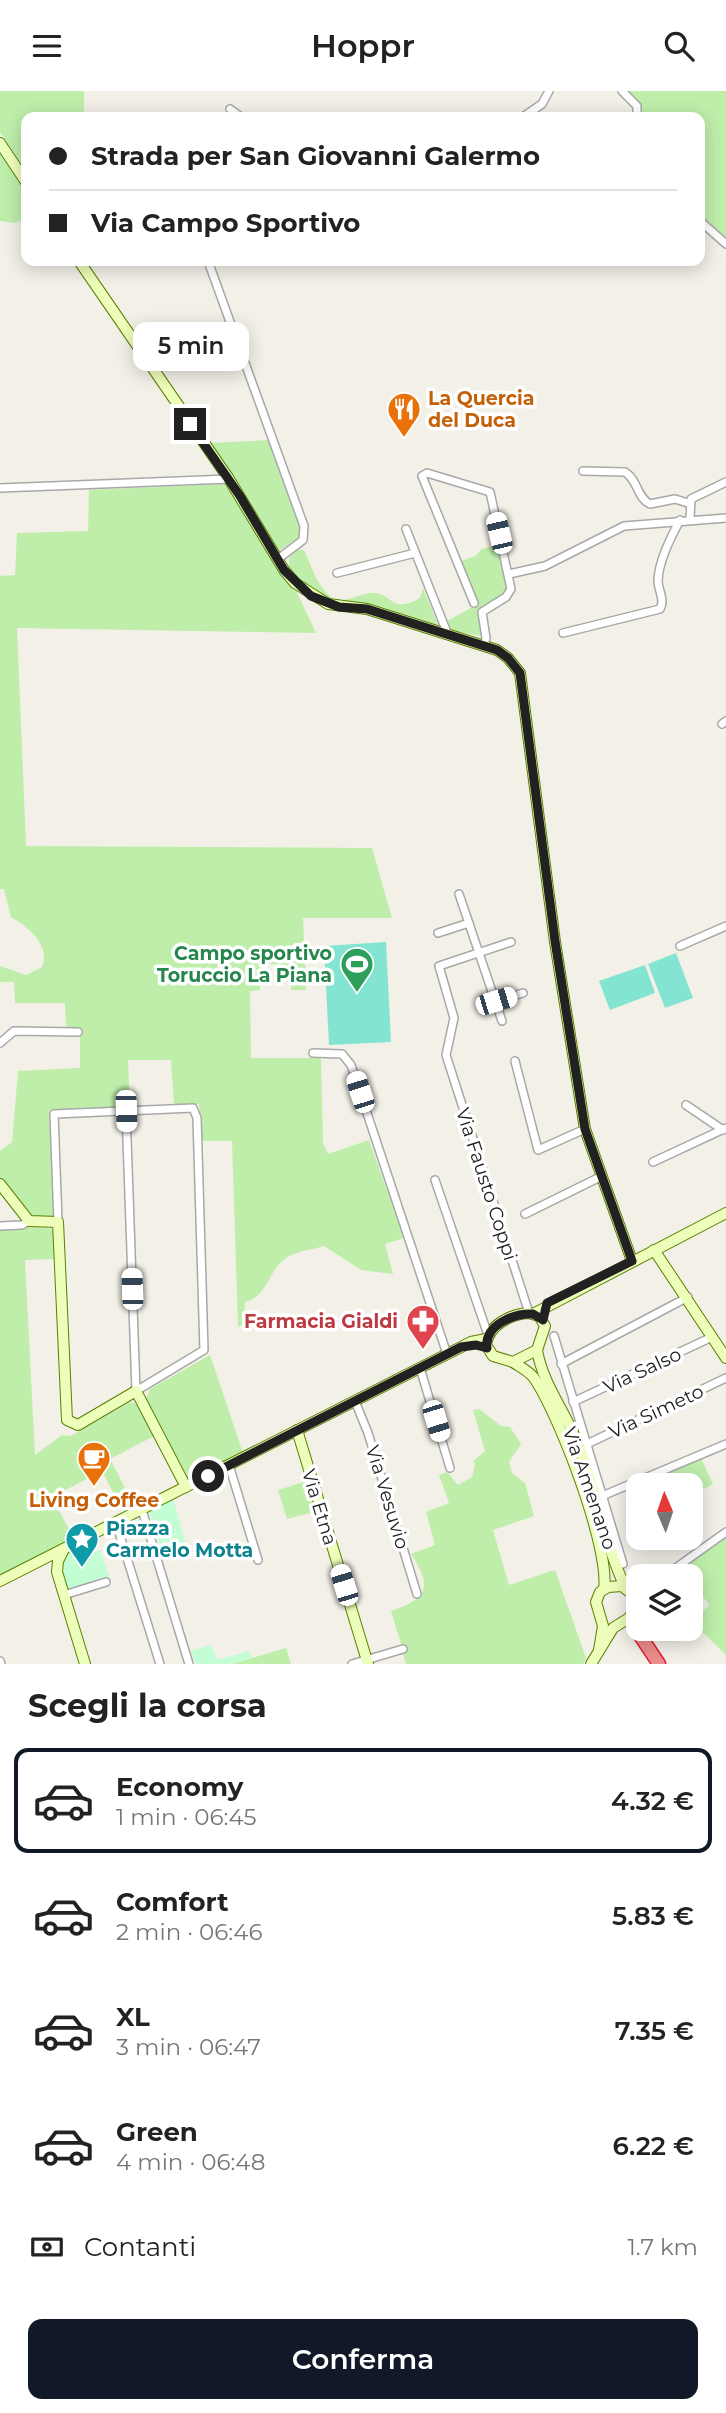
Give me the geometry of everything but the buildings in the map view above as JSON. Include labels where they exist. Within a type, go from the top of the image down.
[{"type":"highway","points":[[644,1641],[659,1664]]},
{"type":"street","points":[[530,112],[541,104],[549,91]]},
{"type":"street","points":[[622,91],[637,106],[637,112]]},
{"type":"street","points":[[230,109],[234,112]]},
{"type":"street","points":[[0,143],[21,174]]},
{"type":"street","points":[[705,225],[726,244]]},
{"type":"street","points":[[82,266],[229,479],[295,583],[328,604],[367,609],[484,646],[508,658],[520,673],[555,941],[585,1129],[632,1261]]},
{"type":"street","points":[[210,266],[304,526],[303,540],[278,559]]},
{"type":"street","points":[[583,471],[625,473],[636,482],[643,500],[650,504],[675,499],[688,503]]},
{"type":"street","points":[[474,603],[422,476],[427,473],[490,492],[509,574],[510,593],[482,612],[486,638],[484,646]]},
{"type":"street","points":[[0,488],[229,479]]},
{"type":"street","points":[[690,519],[688,503],[696,494],[726,482]]},
{"type":"street","points":[[509,574],[545,566],[624,526],[726,518]]},
{"type":"street","points":[[563,633],[660,609],[663,603],[659,585],[660,571],[669,542],[680,520]]},
{"type":"street","points":[[406,529],[448,635]]},
{"type":"street","points":[[337,573],[415,553]]},
{"type":"street","points":[[459,894],[502,1021]]},
{"type":"street","points":[[438,933],[469,923]]},
{"type":"street","points":[[680,946],[726,926]]},
{"type":"street","points":[[480,951],[512,942]]},
{"type":"street","name":"Via Fausto Coppi","points":[[480,951],[439,966],[454,1018],[446,1055],[531,1313]]},
{"type":"street","points":[[483,1005],[523,993]]},
{"type":"street","points":[[0,1043],[14,1031],[78,1032]]},
{"type":"street","points":[[313,1053],[342,1055],[351,1065],[447,1354]]},
{"type":"street","points":[[515,1061],[538,1150],[585,1129]]},
{"type":"street","points":[[686,1105],[724,1129]]},
{"type":"street","points":[[193,1108],[197,1118],[204,1350],[78,1425],[67,1420],[54,1114],[126,1111],[193,1108]]},
{"type":"street","points":[[126,1111],[136,1391],[186,1487]]},
{"type":"street","points":[[653,1162],[724,1129]]},
{"type":"street","points":[[526,1214],[600,1177]]},
{"type":"street","points":[[435,1180],[493,1356],[513,1362],[537,1350],[544,1333],[543,1320],[547,1303]]},
{"type":"street","points":[[0,1184],[29,1221]]},
{"type":"street","points":[[0,1581],[461,1347],[487,1341],[502,1322],[531,1313],[726,1213]]},
{"type":"street","points":[[0,1226],[29,1221],[58,1222]]},
{"type":"street","points":[[654,1250],[688,1297],[726,1358]]},
{"type":"street","points":[[561,1364],[688,1297]]},
{"type":"street","points":[[531,1313],[543,1320]]},
{"type":"street","points":[[554,1336],[623,1564]]},
{"type":"street","name":"Via Salso","points":[[573,1402],[712,1337]]},
{"type":"street","name":"Via Amenano","points":[[537,1350],[543,1374],[580,1449],[616,1566],[626,1584]]},
{"type":"street","name":"Via Amenano","points":[[513,1362],[533,1376],[561,1429],[604,1565],[604,1589]]},
{"type":"street","points":[[420,1368],[450,1468]]},
{"type":"street","name":"Via Simeto","points":[[587,1444],[726,1378]]},
{"type":"street","name":"Via Vesuvio","points":[[355,1401],[368,1433],[417,1594]]},
{"type":"street","name":"Via Etna","points":[[297,1430],[368,1662]]},
{"type":"street","points":[[602,1496],[726,1444]]},
{"type":"street","points":[[229,1465],[258,1560]]},
{"type":"street","points":[[142,1510],[189,1664]]},
{"type":"street","points":[[116,1523],[160,1664]]},
{"type":"street","points":[[681,1564],[726,1532]]},
{"type":"street","points":[[55,1569],[64,1549]]},
{"type":"street","points":[[50,1556],[85,1664]]},
{"type":"street","points":[[33,1565],[55,1569]]},
{"type":"street","points":[[62,1590],[106,1582]]},
{"type":"street","points":[[598,1650],[603,1626],[596,1602],[604,1589],[613,1585],[626,1593]]},
{"type":"street","points":[[591,1664],[626,1610]]},
{"type":"street","points":[[600,1617],[607,1622],[618,1624]]},
{"type":"street","points":[[352,1664],[368,1662],[404,1649]]},
{"type":"green space","points":[[0,91],[84,91],[84,112],[21,112],[21,164],[0,132]]},
{"type":"green space","points":[[626,91],[726,91],[726,241],[705,220],[705,112],[637,112]]},
{"type":"green space","points":[[0,152],[21,183],[21,221],[14,223],[0,221]]},
{"type":"green space","points":[[269,440],[300,525],[299,537],[277,552],[209,443]]},
{"type":"green space","points":[[228,484],[294,586],[316,633],[17,628],[26,846],[372,848],[392,918],[303,918],[306,990],[291,990],[291,985],[274,964],[260,964],[260,990],[250,991],[251,1058],[321,1058],[323,1143],[328,1154],[369,1140],[404,1238],[385,1244],[393,1274],[361,1270],[324,1246],[286,1258],[277,1266],[258,1295],[245,1302],[244,1324],[238,1327],[232,1141],[202,1141],[199,1104],[174,1105],[171,1060],[128,1060],[130,1107],[49,1110],[54,1217],[31,1217],[0,1178],[0,1151],[12,1142],[18,1071],[80,1068],[80,1029],[66,1028],[65,1003],[15,1003],[14,982],[0,982],[0,966],[26,975],[42,967],[44,959],[41,944],[36,937],[11,917],[4,889],[0,889],[0,576],[15,575],[17,533],[88,531],[89,490]]},
{"type":"green space","points":[[499,545],[507,588],[504,596],[487,603],[478,612],[481,636],[452,631],[447,621],[478,604],[460,561],[476,556],[481,549]]},
{"type":"green space","points":[[296,550],[304,550],[323,589],[335,599],[375,593],[398,604],[404,604],[420,598],[423,588],[440,630],[359,611],[320,595],[303,584],[289,570],[289,558]]},
{"type":"green space","points":[[0,1229],[54,1229],[55,1259],[25,1260],[35,1455],[62,1435],[71,1436],[130,1402],[136,1404],[154,1436],[110,1459],[135,1507],[125,1512],[122,1509],[102,1471],[52,1497],[74,1539],[0,1576]]},
{"type":"green space","points":[[210,1355],[243,1453],[190,1481],[146,1399],[150,1389]]},
{"type":"green space","points":[[479,1409],[501,1426],[510,1427],[521,1444],[509,1462],[512,1473],[525,1483],[534,1516],[493,1530],[509,1585],[555,1570],[586,1658],[583,1664],[406,1664],[403,1654],[406,1645],[401,1644],[391,1611],[412,1602],[423,1591],[422,1576],[411,1554],[435,1545],[426,1512],[449,1503],[439,1475],[447,1472],[458,1485],[472,1477],[475,1464],[473,1461],[485,1451],[473,1410]]},
{"type":"green space","points":[[701,1458],[713,1484],[704,1489],[704,1473],[666,1473]]},
{"type":"green space","points":[[307,1481],[317,1511],[287,1519],[278,1490]]},
{"type":"green space","points":[[173,1498],[187,1548],[163,1555],[148,1510]]},
{"type":"green space","points":[[726,1538],[726,1655],[703,1633],[703,1612],[709,1605],[703,1596],[703,1564],[689,1564]]},
{"type":"green space","points":[[69,1550],[74,1560],[100,1550],[110,1579],[68,1592],[62,1571]]},
{"type":"green space","points":[[211,1645],[217,1660],[249,1651],[252,1658],[232,1664],[196,1664],[191,1651]]},
{"type":"green space","points":[[286,1648],[291,1664],[232,1664]]},
{"type":"shaded area","name":"Campo sportivo Toruccio La Piana","points":[[386,942],[391,1042],[329,1045],[324,946]]},
{"type":"shaded area","points":[[676,953],[693,998],[665,1008],[648,964]]},
{"type":"shaded area","points":[[645,965],[655,993],[610,1010],[599,981]]},
{"type":"place","name":"La Quercia del Duca","points":[[404,439]]},
{"type":"place","name":"Campo sportivo Toruccio La Piana","points":[[357,994]]},
{"type":"place","name":"Farmacia Gialdi","points":[[423,1351]]},
{"type":"place","name":"Living Coffee","points":[[94,1488]]},
{"type":"place","name":"Piazza Carmelo Motta","points":[[82,1569]]},
{"type":"route","points":[[190,424],[240,496],[284,570],[311,596],[339,607],[367,609],[497,650],[517,667],[531,745],[555,941],[585,1129],[632,1261],[547,1303],[543,1320],[533,1314],[521,1314],[502,1322],[488,1335],[487,1348],[482,1345],[461,1347],[208,1476]]}]
